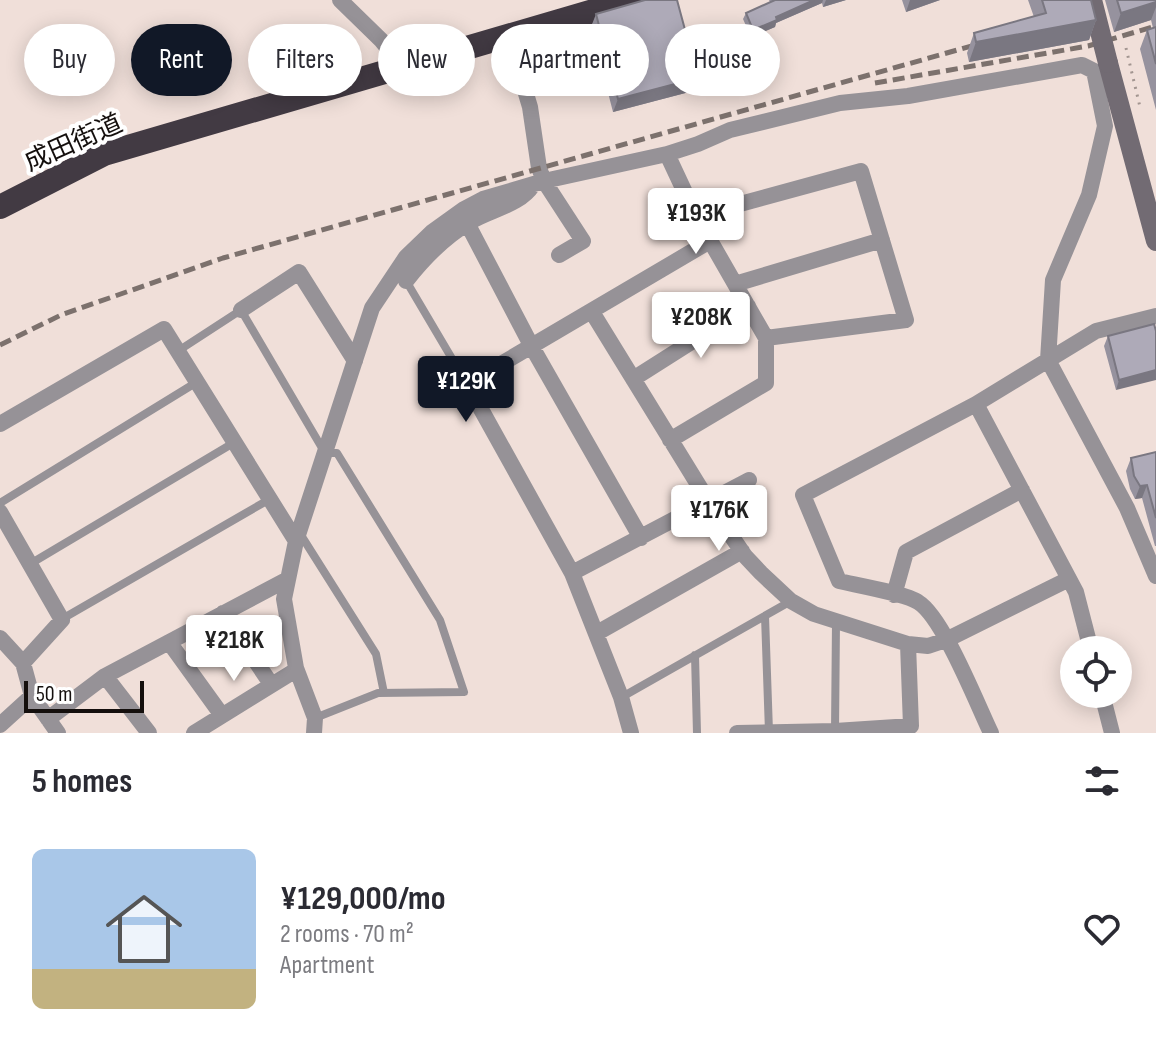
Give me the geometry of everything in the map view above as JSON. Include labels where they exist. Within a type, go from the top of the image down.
[{"type":"highway","name":"成田街道","points":[[541,24],[586,6],[631,0]]},
{"type":"highway","name":"成田街道","points":[[0,207],[104,154],[378,74]]},
{"type":"street","points":[[340,0],[378,37]]},
{"type":"street","points":[[1092,0],[1156,241]]},
{"type":"street","points":[[402,274],[406,257],[432,232],[483,199],[538,183],[667,154],[730,130],[840,103],[908,96],[1082,65],[1094,71],[1105,126],[1089,195],[1053,280],[1048,360],[1127,508],[1156,576]]},
{"type":"street","points":[[527,96],[538,183],[583,241],[559,255]]},
{"type":"street","points":[[667,154],[696,216],[766,338],[766,383],[670,440]]},
{"type":"street","points":[[696,216],[861,171],[906,320],[766,338]]},
{"type":"street","points":[[314,726],[296,670],[284,599],[297,537],[372,308],[402,274],[440,243],[467,223],[525,197],[538,183]]},
{"type":"street","points":[[467,223],[532,347],[641,538]]},
{"type":"street","points":[[735,284],[882,240]]},
{"type":"street","points":[[631,733],[621,697],[572,573],[467,384],[710,241]]},
{"type":"street","points":[[241,310],[299,272],[355,361]]},
{"type":"street","points":[[633,379],[748,306]]},
{"type":"street","points":[[592,312],[742,551],[791,601],[814,614],[908,644],[928,646],[1069,579]]},
{"type":"street","points":[[991,733],[930,614],[918,601],[839,581],[803,495],[976,404],[1096,331],[1156,316]]},
{"type":"street","points":[[0,424],[164,329],[297,537]]},
{"type":"street","points":[[976,404],[1076,592],[1087,636]]},
{"type":"street","points":[[572,573],[749,480]]},
{"type":"street","points":[[894,595],[906,552],[1022,490]]},
{"type":"street","points":[[2,522],[62,620],[23,663]]},
{"type":"street","points":[[597,633],[742,551]]},
{"type":"street","points":[[0,638],[23,663],[32,696],[53,726],[105,676],[288,579]]},
{"type":"street","points":[[223,613],[271,684]]},
{"type":"street","points":[[169,642],[221,714]]},
{"type":"street","points":[[737,733],[911,726],[908,644]]},
{"type":"street","points":[[194,733],[296,670]]},
{"type":"street","points":[[105,676],[149,733]]},
{"type":"street","points":[[0,725],[32,696]]},
{"type":"street","points":[[1106,708],[1112,733]]},
{"type":"lane","points":[[402,274],[467,384]]},
{"type":"lane","points":[[178,351],[241,310],[325,453],[337,453],[440,620],[464,692],[384,693],[314,726]]},
{"type":"lane","points":[[0,503],[197,382]]},
{"type":"lane","points":[[30,564],[235,442]]},
{"type":"lane","points":[[62,620],[270,499]]},
{"type":"lane","points":[[297,537],[376,654],[384,693]]},
{"type":"lane","points":[[621,697],[791,601]]},
{"type":"lane","points":[[765,616],[769,732]]},
{"type":"lane","points":[[835,731],[836,621]]},
{"type":"lane","points":[[695,655],[697,733]]},
{"type":"building","points":[[645,0],[677,0],[683,24],[665,24],[665,87],[649,91],[649,24],[599,24],[596,14]]},
{"type":"building","points":[[775,0],[814,0],[767,24],[751,24],[746,13]]},
{"type":"building","points":[[1042,0],[1091,0],[1096,20],[976,42],[974,33],[1046,13]]},
{"type":"building","points":[[1117,0],[1156,0],[1156,2],[1121,13]]},
{"type":"building","points":[[1156,27],[1156,64],[1147,30]]},
{"type":"building","points":[[1154,324],[1156,370],[1119,380],[1108,336]]},
{"type":"building","points":[[1156,452],[1156,518],[1147,485],[1140,486],[1134,476],[1131,458]]},
{"type":"railway","points":[[1074,18],[1137,0]]},
{"type":"railway","points":[[875,83],[1088,46],[1156,26]]},
{"type":"railway","points":[[0,345],[61,315],[223,258],[989,41]]}]
